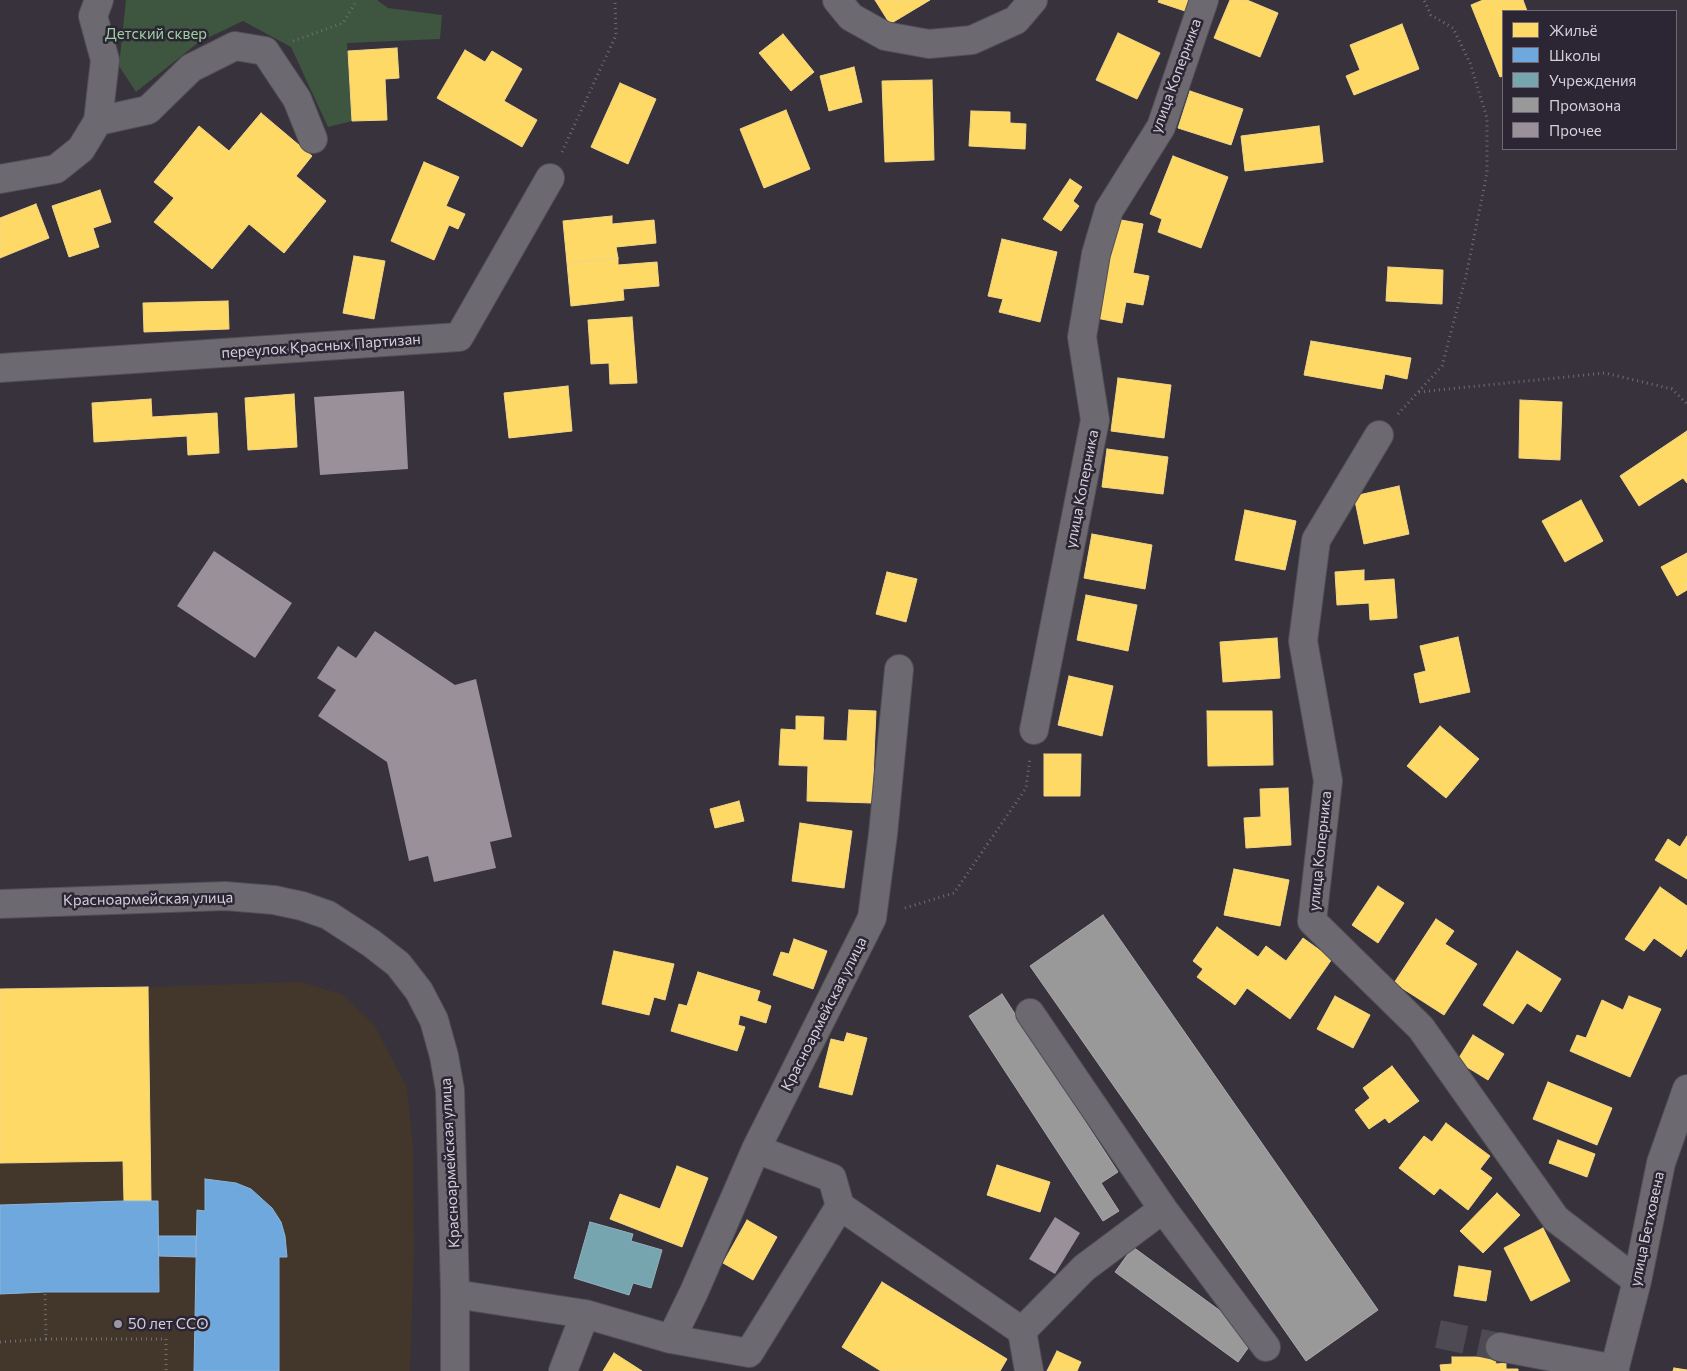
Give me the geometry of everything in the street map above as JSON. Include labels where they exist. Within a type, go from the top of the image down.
[{"type":"street","points":[[0,179],[56,169],[81,149],[98,121],[105,60],[93,16],[99,0]]},
{"type":"street","points":[[837,0],[851,17],[885,36],[929,44],[972,40],[1016,20],[1033,0]]},
{"type":"street","name":"улица Коперника","points":[[1034,730],[1096,420],[1082,338],[1096,254],[1108,210],[1161,127],[1204,0]]},
{"type":"street","points":[[98,121],[148,110],[191,68],[235,46],[266,51],[297,99],[313,140]]},
{"type":"street","name":"переулок Красных Партизан","points":[[0,368],[459,337],[550,178]]},
{"type":"street","name":"улица Коперника","points":[[1379,434],[1316,540],[1303,641],[1328,781],[1312,920],[1421,1028],[1556,1219],[1637,1281]]},
{"type":"street","name":"Красноармейская улица","points":[[671,1339],[694,1292],[756,1149],[872,918],[883,834],[899,669]]},
{"type":"street","name":"Красноармейская улица","points":[[0,904],[225,896],[274,900],[302,906],[328,916],[371,943],[398,964],[419,991],[434,1020],[444,1056],[450,1090],[455,1371]]},
{"type":"street","points":[[1030,1013],[1163,1209],[1266,1347]]},
{"type":"street","name":"улица Бетховена","points":[[1615,1370],[1637,1281],[1661,1163],[1687,1089]]},
{"type":"street","points":[[756,1149],[832,1178],[840,1206],[1022,1331],[1028,1371]]},
{"type":"street","points":[[455,1294],[585,1314],[744,1362],[840,1206]]},
{"type":"street","points":[[1022,1331],[1084,1268],[1163,1209]]},
{"type":"street","points":[[563,1371],[585,1314]]},
{"type":"street","points":[[1500,1347],[1615,1370]]},
{"type":"path","points":[[266,51],[343,23],[357,0]]},
{"type":"path","points":[[550,178],[616,35],[615,0]]},
{"type":"path","points":[[1379,434],[1442,366],[1466,276],[1486,174],[1487,118],[1470,63],[1453,28],[1431,15],[1424,0]]},
{"type":"path","points":[[1419,392],[1605,373],[1672,389],[1687,404]]},
{"type":"path","points":[[872,918],[954,893],[1026,788],[1034,730]]},
{"type":"path","points":[[45,1292],[46,1339]]},
{"type":"path","points":[[0,1342],[46,1339],[166,1339],[166,1371]]},
{"type":"shaded area","points":[[301,982],[341,994],[374,1024],[407,1088],[413,1148],[414,1251],[410,1371],[0,1371],[0,989]]},
{"type":"green space","name":"Детский сквер","points":[[126,0],[377,0],[388,8],[442,15],[440,39],[347,43],[352,121],[328,127],[291,47],[243,21],[199,42],[136,92],[119,66]]},
{"type":"building: Жильё","points":[[875,0],[930,0],[890,24]]},
{"type":"building: Жильё","points":[[1159,0],[1189,0],[1185,11],[1158,2]]},
{"type":"building: Жильё","points":[[1230,0],[1247,0],[1278,13],[1260,57],[1214,38]]},
{"type":"building: Жильё","points":[[1483,0],[1523,0],[1527,10],[1502,10],[1502,76],[1500,77],[1471,5]]},
{"type":"building: Жильё","points":[[1402,24],[1419,69],[1354,95],[1346,76],[1360,70],[1350,45]]},
{"type":"building: Жильё","points":[[1118,33],[1160,53],[1137,99],[1096,80]]},
{"type":"building: Жильё","points":[[783,34],[814,72],[791,91],[759,53]]},
{"type":"building: Жильё","points":[[397,48],[399,78],[385,79],[387,120],[352,121],[348,51]]},
{"type":"building: Жильё","points":[[465,50],[485,62],[492,51],[522,69],[504,101],[537,120],[522,147],[437,98]]},
{"type":"building: Жильё","points":[[854,67],[862,102],[829,111],[820,76]]},
{"type":"building: Жильё","points":[[932,80],[934,160],[885,162],[882,81]]},
{"type":"building: Жильё","points":[[620,83],[656,99],[628,164],[591,147]]},
{"type":"building: Жильё","points":[[1190,91],[1243,109],[1231,145],[1178,128]]},
{"type":"building: Жильё","points":[[786,110],[810,169],[764,188],[740,129]]},
{"type":"building: Жильё","points":[[971,111],[1010,112],[1010,123],[1026,124],[1025,149],[969,146]]},
{"type":"building: Жильё","points":[[261,113],[312,156],[296,176],[326,201],[284,253],[249,224],[212,269],[154,222],[174,198],[154,182],[199,126],[229,151]]},
{"type":"building: Жильё","points":[[1319,126],[1323,162],[1245,171],[1241,136]]},
{"type":"building: Жильё","points":[[1173,156],[1228,177],[1201,248],[1158,232],[1162,219],[1150,214]]},
{"type":"building: Жильё","points":[[424,162],[459,177],[446,206],[465,214],[458,229],[449,225],[434,260],[391,241]]},
{"type":"building: Жильё","points":[[1070,179],[1082,187],[1073,201],[1079,206],[1061,231],[1043,219]]},
{"type":"building: Жильё","points":[[100,190],[111,222],[93,228],[99,247],[69,257],[52,206]]},
{"type":"building: Жильё","points":[[36,204],[49,238],[0,258],[0,218]]},
{"type":"building: Жильё","points":[[612,216],[612,224],[654,220],[656,243],[616,247],[618,258],[567,263],[563,221]]},
{"type":"building: Жильё","points":[[1116,219],[1143,224],[1133,273],[1149,276],[1143,305],[1126,302],[1122,323],[1096,318]]},
{"type":"building: Жильё","points":[[1002,239],[1057,252],[1040,322],[999,312],[1003,299],[988,296]]},
{"type":"building: Жильё","points":[[354,256],[385,261],[374,319],[343,313]]},
{"type":"building: Жильё","points":[[618,258],[618,265],[657,262],[659,286],[623,289],[624,300],[571,306],[567,263]]},
{"type":"building: Жильё","points":[[1388,267],[1443,270],[1442,304],[1386,301]]},
{"type":"building: Жильё","points":[[228,301],[229,329],[144,332],[143,303]]},
{"type":"building: Жильё","points":[[632,317],[637,383],[610,384],[609,363],[591,364],[588,320]]},
{"type":"building: Жильё","points":[[1311,341],[1411,358],[1407,379],[1385,374],[1382,389],[1304,375]]},
{"type":"building: Жильё","points":[[1118,378],[1171,385],[1164,438],[1111,431]]},
{"type":"building: Жильё","points":[[568,386],[572,431],[509,438],[504,393]]},
{"type":"building: Жильё","points":[[294,394],[297,447],[248,450],[245,398]]},
{"type":"building: Жильё","points":[[151,399],[152,417],[217,413],[219,453],[188,455],[187,436],[94,442],[92,403]]},
{"type":"building: Жильё","points":[[1520,400],[1562,402],[1560,460],[1519,458]]},
{"type":"building: Жильё","points":[[1687,431],[1687,483],[1683,478],[1639,506],[1620,476]]},
{"type":"building: Жильё","points":[[1107,449],[1168,457],[1163,494],[1102,487]]},
{"type":"building: Жильё","points":[[1399,486],[1409,534],[1364,544],[1354,496]]},
{"type":"building: Жильё","points":[[1581,500],[1603,541],[1565,562],[1542,521]]},
{"type":"building: Жильё","points":[[1245,510],[1296,521],[1285,570],[1235,560]]},
{"type":"building: Жильё","points":[[1092,534],[1152,545],[1145,589],[1084,578]]},
{"type":"building: Жильё","points":[[1687,553],[1687,590],[1677,596],[1661,567]]},
{"type":"building: Жильё","points":[[1364,570],[1364,581],[1394,579],[1397,618],[1370,620],[1369,603],[1337,605],[1335,572]]},
{"type":"building: Жильё","points":[[887,572],[917,579],[906,622],[876,614]]},
{"type":"building: Жильё","points":[[1086,595],[1137,605],[1128,651],[1077,640]]},
{"type":"building: Жильё","points":[[1458,637],[1470,692],[1420,703],[1414,674],[1426,671],[1420,646]]},
{"type":"building: Жильё","points":[[1277,638],[1280,678],[1223,682],[1220,642]]},
{"type":"building: Жильё","points":[[1069,676],[1113,686],[1102,736],[1058,725]]},
{"type":"building: Жильё","points":[[849,710],[876,711],[872,803],[807,801],[808,766],[779,765],[781,729],[796,730],[796,716],[824,717],[823,740],[847,741]]},
{"type":"building: Жильё","points":[[1207,711],[1272,711],[1273,765],[1208,766]]},
{"type":"building: Жильё","points":[[1440,726],[1479,759],[1446,798],[1407,766]]},
{"type":"building: Жильё","points":[[1044,754],[1081,754],[1080,796],[1044,796]]},
{"type":"building: Жильё","points":[[1288,788],[1291,845],[1246,848],[1244,818],[1261,817],[1260,789]]},
{"type":"building: Жильё","points":[[739,801],[744,821],[715,828],[710,809]]},
{"type":"building: Жильё","points":[[800,823],[852,831],[844,888],[792,881]]},
{"type":"building: Жильё","points":[[1687,836],[1687,879],[1655,860],[1668,839],[1680,847]]},
{"type":"building: Жильё","points":[[1234,869],[1289,880],[1280,926],[1224,915]]},
{"type":"building: Жильё","points":[[1378,886],[1404,903],[1378,943],[1352,925]]},
{"type":"building: Жильё","points":[[1660,887],[1687,906],[1687,948],[1681,957],[1654,938],[1644,951],[1625,939]]},
{"type":"building: Жильё","points":[[1436,919],[1454,931],[1445,944],[1477,964],[1444,1015],[1394,983]]},
{"type":"building: Жильё","points":[[1217,927],[1258,957],[1266,946],[1286,961],[1303,938],[1332,959],[1290,1019],[1247,988],[1235,1005],[1197,977],[1203,969],[1193,961]]},
{"type":"building: Жильё","points":[[794,939],[827,951],[813,989],[773,975],[781,952],[789,954]]},
{"type":"building: Жильё","points":[[614,951],[674,964],[665,1000],[654,997],[649,1015],[602,1004]]},
{"type":"building: Жильё","points":[[1517,951],[1561,979],[1541,1012],[1527,1003],[1513,1024],[1483,1005]]},
{"type":"building: Жильё","points":[[698,972],[760,991],[757,1001],[771,1006],[766,1023],[740,1015],[738,1025],[745,1027],[737,1051],[671,1031],[679,1004],[687,1006]]},
{"type":"building: Жильё","points":[[148,987],[151,1201],[124,1201],[123,1161],[0,1163],[0,989]]},
{"type":"building: Жильё","points":[[1335,996],[1370,1015],[1353,1048],[1317,1029]]},
{"type":"building: Жильё","points":[[1629,996],[1661,1009],[1630,1077],[1570,1051],[1577,1035],[1586,1038],[1602,1000],[1623,1010]]},
{"type":"building: Жильё","points":[[847,1033],[867,1038],[852,1095],[819,1087],[831,1039],[844,1042]]},
{"type":"building: Жильё","points":[[1473,1035],[1504,1054],[1488,1080],[1457,1061]]},
{"type":"building: Жильё","points":[[1392,1066],[1419,1101],[1389,1123],[1385,1118],[1369,1129],[1355,1110],[1370,1098],[1363,1088]]},
{"type":"building: Жильё","points":[[1548,1082],[1612,1108],[1597,1145],[1533,1119]]},
{"type":"building: Жильё","points":[[1446,1123],[1490,1156],[1480,1169],[1492,1178],[1468,1210],[1440,1188],[1434,1195],[1399,1168],[1424,1136],[1432,1142]]},
{"type":"building: Жильё","points":[[1558,1140],[1595,1154],[1587,1177],[1549,1163]]},
{"type":"building: Жильё","points":[[997,1165],[1050,1182],[1040,1212],[987,1195]]},
{"type":"building: Жильё","points":[[677,1166],[708,1178],[682,1247],[610,1219],[620,1194],[660,1209]]},
{"type":"building: Жильё","points":[[1497,1193],[1520,1215],[1483,1253],[1460,1231]]},
{"type":"building: Жильё","points":[[747,1220],[777,1237],[753,1280],[723,1263]]},
{"type":"building: Жильё","points":[[1543,1228],[1570,1281],[1531,1301],[1504,1248]]},
{"type":"building: Жильё","points":[[1459,1266],[1491,1271],[1486,1301],[1454,1296]]},
{"type":"building: Жильё","points":[[882,1282],[1007,1359],[1000,1371],[881,1371],[842,1347]]},
{"type":"building: Жильё","points":[[1057,1351],[1081,1362],[1077,1371],[1047,1371]]},
{"type":"building: Жильё","points":[[614,1353],[642,1371],[603,1371]]},
{"type":"building: Жильё","points":[[1452,1357],[1495,1357],[1496,1364],[1506,1363],[1506,1369],[1518,1369],[1518,1371],[1441,1371],[1440,1365],[1452,1364]]},
{"type":"building: Жильё","points":[[1674,1368],[1687,1370],[1687,1371],[1673,1371]]},
{"type":"building: Школы","points":[[205,1179],[236,1183],[251,1189],[272,1208],[281,1222],[285,1236],[287,1257],[279,1257],[279,1371],[194,1371],[197,1210],[205,1211]]},
{"type":"building: Школы","points":[[158,1201],[159,1292],[0,1294],[0,1205]]},
{"type":"building: Школы","points":[[158,1236],[196,1236],[196,1257],[159,1256]]},
{"type":"building: Учреждения","points":[[590,1222],[633,1234],[631,1241],[662,1250],[651,1288],[633,1283],[629,1295],[574,1278]]},
{"type":"building: Промзона","points":[[1103,915],[1378,1310],[1306,1361],[1030,966]]},
{"type":"building: Промзона","points":[[1002,994],[1118,1172],[1101,1183],[1119,1211],[1103,1221],[969,1016]]},
{"type":"building: Промзона","points":[[1133,1247],[1256,1337],[1238,1362],[1115,1272]]},
{"type":"building: Прочее","points":[[404,391],[408,469],[320,475],[314,397]]},
{"type":"building: Прочее","points":[[214,551],[292,603],[255,658],[177,606]]},
{"type":"building: Прочее","points":[[375,631],[455,685],[476,679],[512,837],[490,842],[496,868],[434,882],[428,856],[409,861],[387,762],[318,716],[336,690],[317,678],[338,646],[356,658]]},
{"type":"building: Прочее","points":[[1055,1217],[1080,1233],[1055,1274],[1029,1259]]},
{"type":"tunnel","points":[[1438,1334],[1500,1347]]},
{"type":"place","name":"50 лет ССО","points":[[118,1324]]}]
